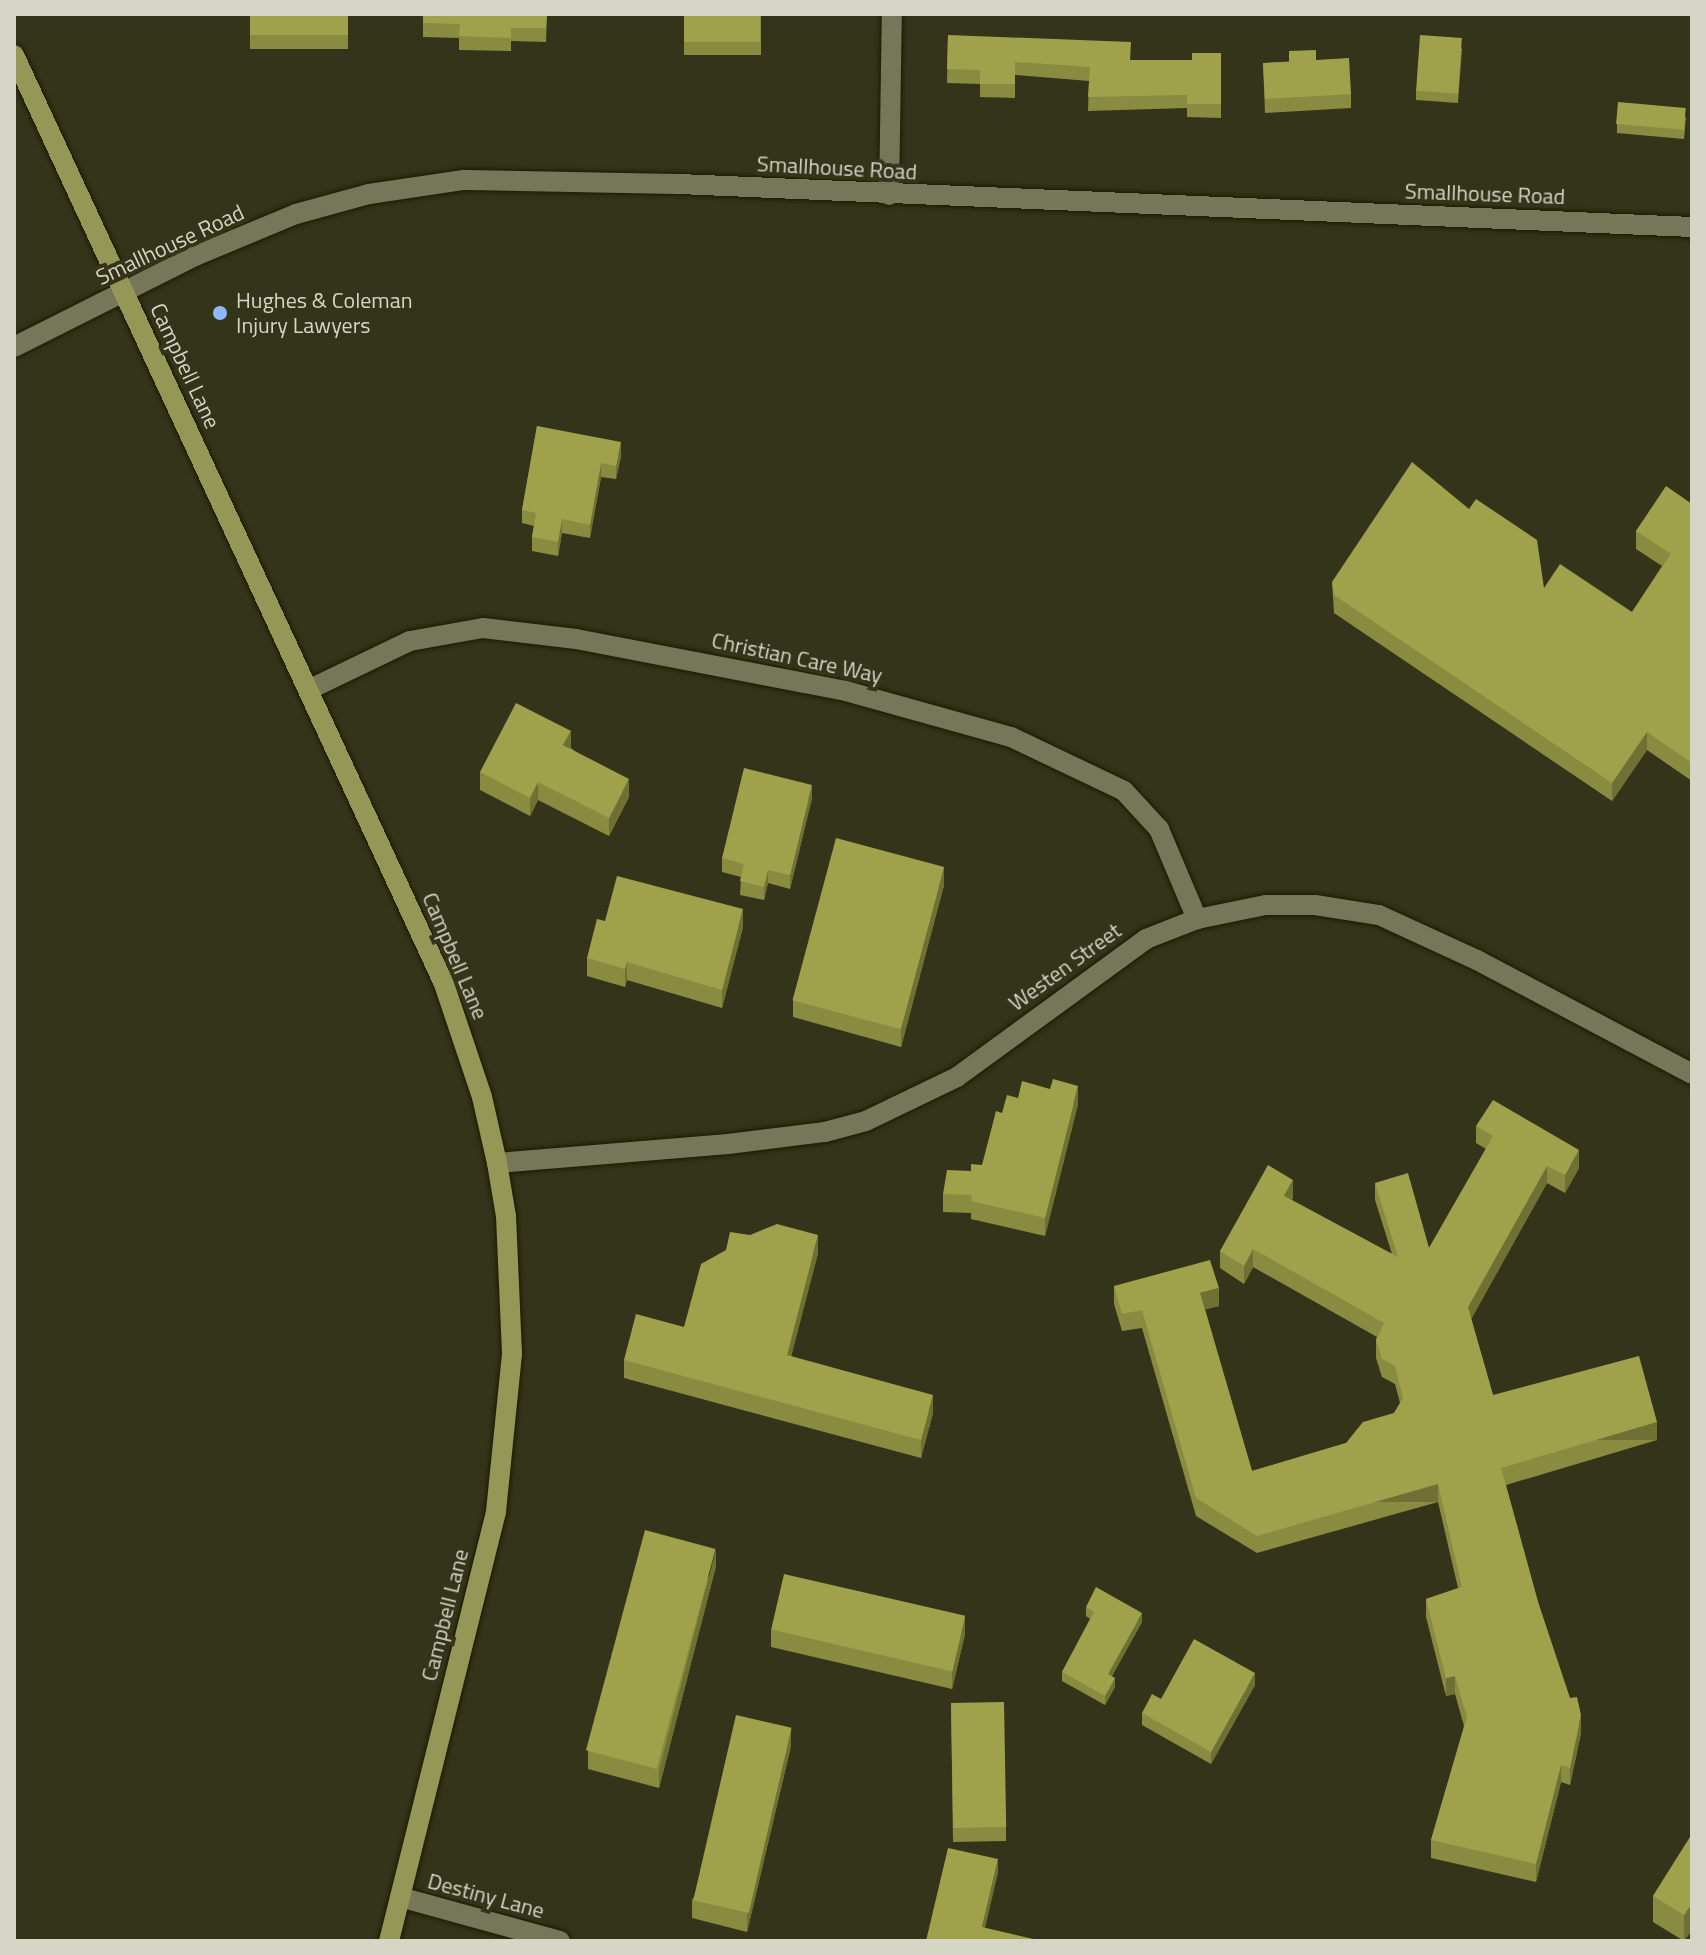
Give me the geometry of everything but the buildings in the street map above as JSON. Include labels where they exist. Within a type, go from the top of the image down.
[{"type":"main road","name":"Campbell Lane","points":[[14,55],[444,984],[478,1083],[497,1163],[510,1283],[508,1423],[496,1512],[389,1941]]},
{"type":"street","points":[[889,195],[892,14]]},
{"type":"street","name":"Smallhouse Road","points":[[14,347],[124,292],[296,214],[369,194],[464,180],[1692,227]]},
{"type":"street","name":"Christian Care Way","points":[[308,690],[410,641],[483,628],[576,639],[846,691],[1011,737],[1124,791],[1159,829],[1197,919]]},
{"type":"street","name":"Westen Street","points":[[497,1163],[742,1142],[825,1132],[866,1121],[957,1077],[1122,952],[1197,919],[1286,904],[1379,915],[1477,960],[1692,1074]]},
{"type":"street","name":"Destiny Lane","points":[[400,1897],[560,1941]]},
{"type":"place","name":"Hughes & Coleman Injury Lawyers","points":[[220,313]]}]
